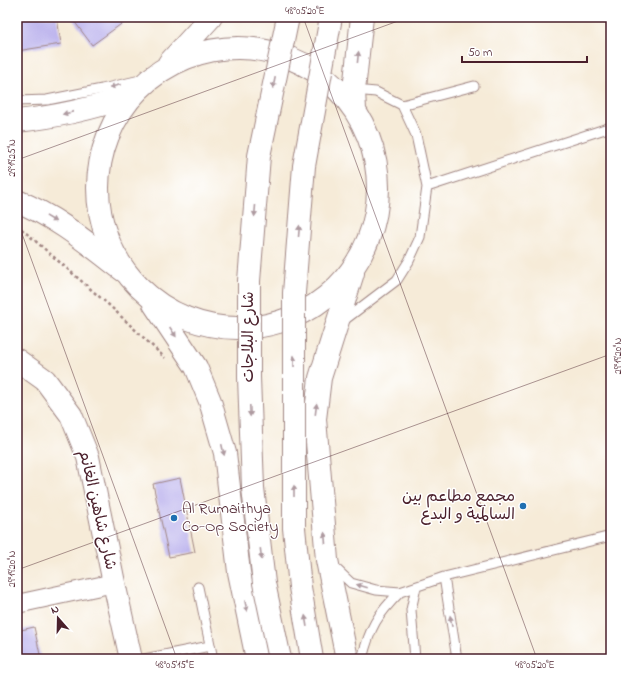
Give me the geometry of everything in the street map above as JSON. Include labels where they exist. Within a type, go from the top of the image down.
[{"type":"main road","points":[[124,271],[103,229],[97,182],[107,135],[133,95],[158,73],[211,17]]},
{"type":"main road","name":"شارع البلاجات","points":[[280,659],[264,583],[253,488],[249,377],[249,281],[259,156],[288,17]]},
{"type":"main road","points":[[312,659],[300,587],[294,528],[294,293],[304,166],[331,17]]},
{"type":"main road","points":[[347,659],[327,560],[315,419],[320,378],[335,327],[355,268],[366,246],[376,215],[379,183],[374,151],[355,100],[362,17]]},
{"type":"main road","points":[[158,73],[193,55],[225,49],[258,49],[290,58],[319,73],[337,90],[355,100]]},
{"type":"main road","points":[[17,121],[47,118],[104,104],[133,95]]},
{"type":"main road","points":[[17,201],[32,207],[78,235],[124,271],[151,299],[183,318],[218,328],[255,328],[291,318],[323,300],[355,268]]},
{"type":"main road","points":[[151,299],[196,367],[210,401],[224,453],[239,572],[258,659]]},
{"type":"main road","name":"شارع شاهين الغانم","points":[[17,360],[45,380],[71,415],[88,457],[131,659]]},
{"type":"street","points":[[17,604],[114,583]]},
{"type":"lane","points":[[17,101],[47,100],[102,90],[158,73]]},
{"type":"lane","points":[[402,105],[474,86]]},
{"type":"lane","points":[[335,327],[397,280],[409,261],[420,236],[427,187],[416,135],[402,105],[376,92],[355,100]]},
{"type":"lane","points":[[427,187],[611,127]]},
{"type":"lane","points":[[327,560],[351,583],[376,590],[400,592],[444,577],[611,536]]},
{"type":"lane","points":[[444,577],[457,659]]},
{"type":"lane","points":[[198,587],[213,659]]},
{"type":"lane","points":[[415,659],[411,610],[416,587]]},
{"type":"lane","points":[[362,659],[365,645],[373,624],[385,606],[400,592]]},
{"type":"lane","points":[[144,659],[210,646]]},
{"type":"path","points":[[17,225],[110,306],[166,359]]},
{"type":"building","points":[[17,17],[57,17],[61,44],[17,51]]},
{"type":"building","points":[[71,17],[131,17],[92,45]]},
{"type":"building","name":"Al Rumaithya Co-Op Society","points":[[180,478],[195,552],[169,557],[153,484]]},
{"type":"building","points":[[34,627],[41,659],[17,659],[17,631]]},
{"type":"place","name":"مجمع مطاعم بين السالمية و البدع","points":[[523,506]]},
{"type":"place","name":"Al Rumaithya Co-Op Society","points":[[174,518]]}]
